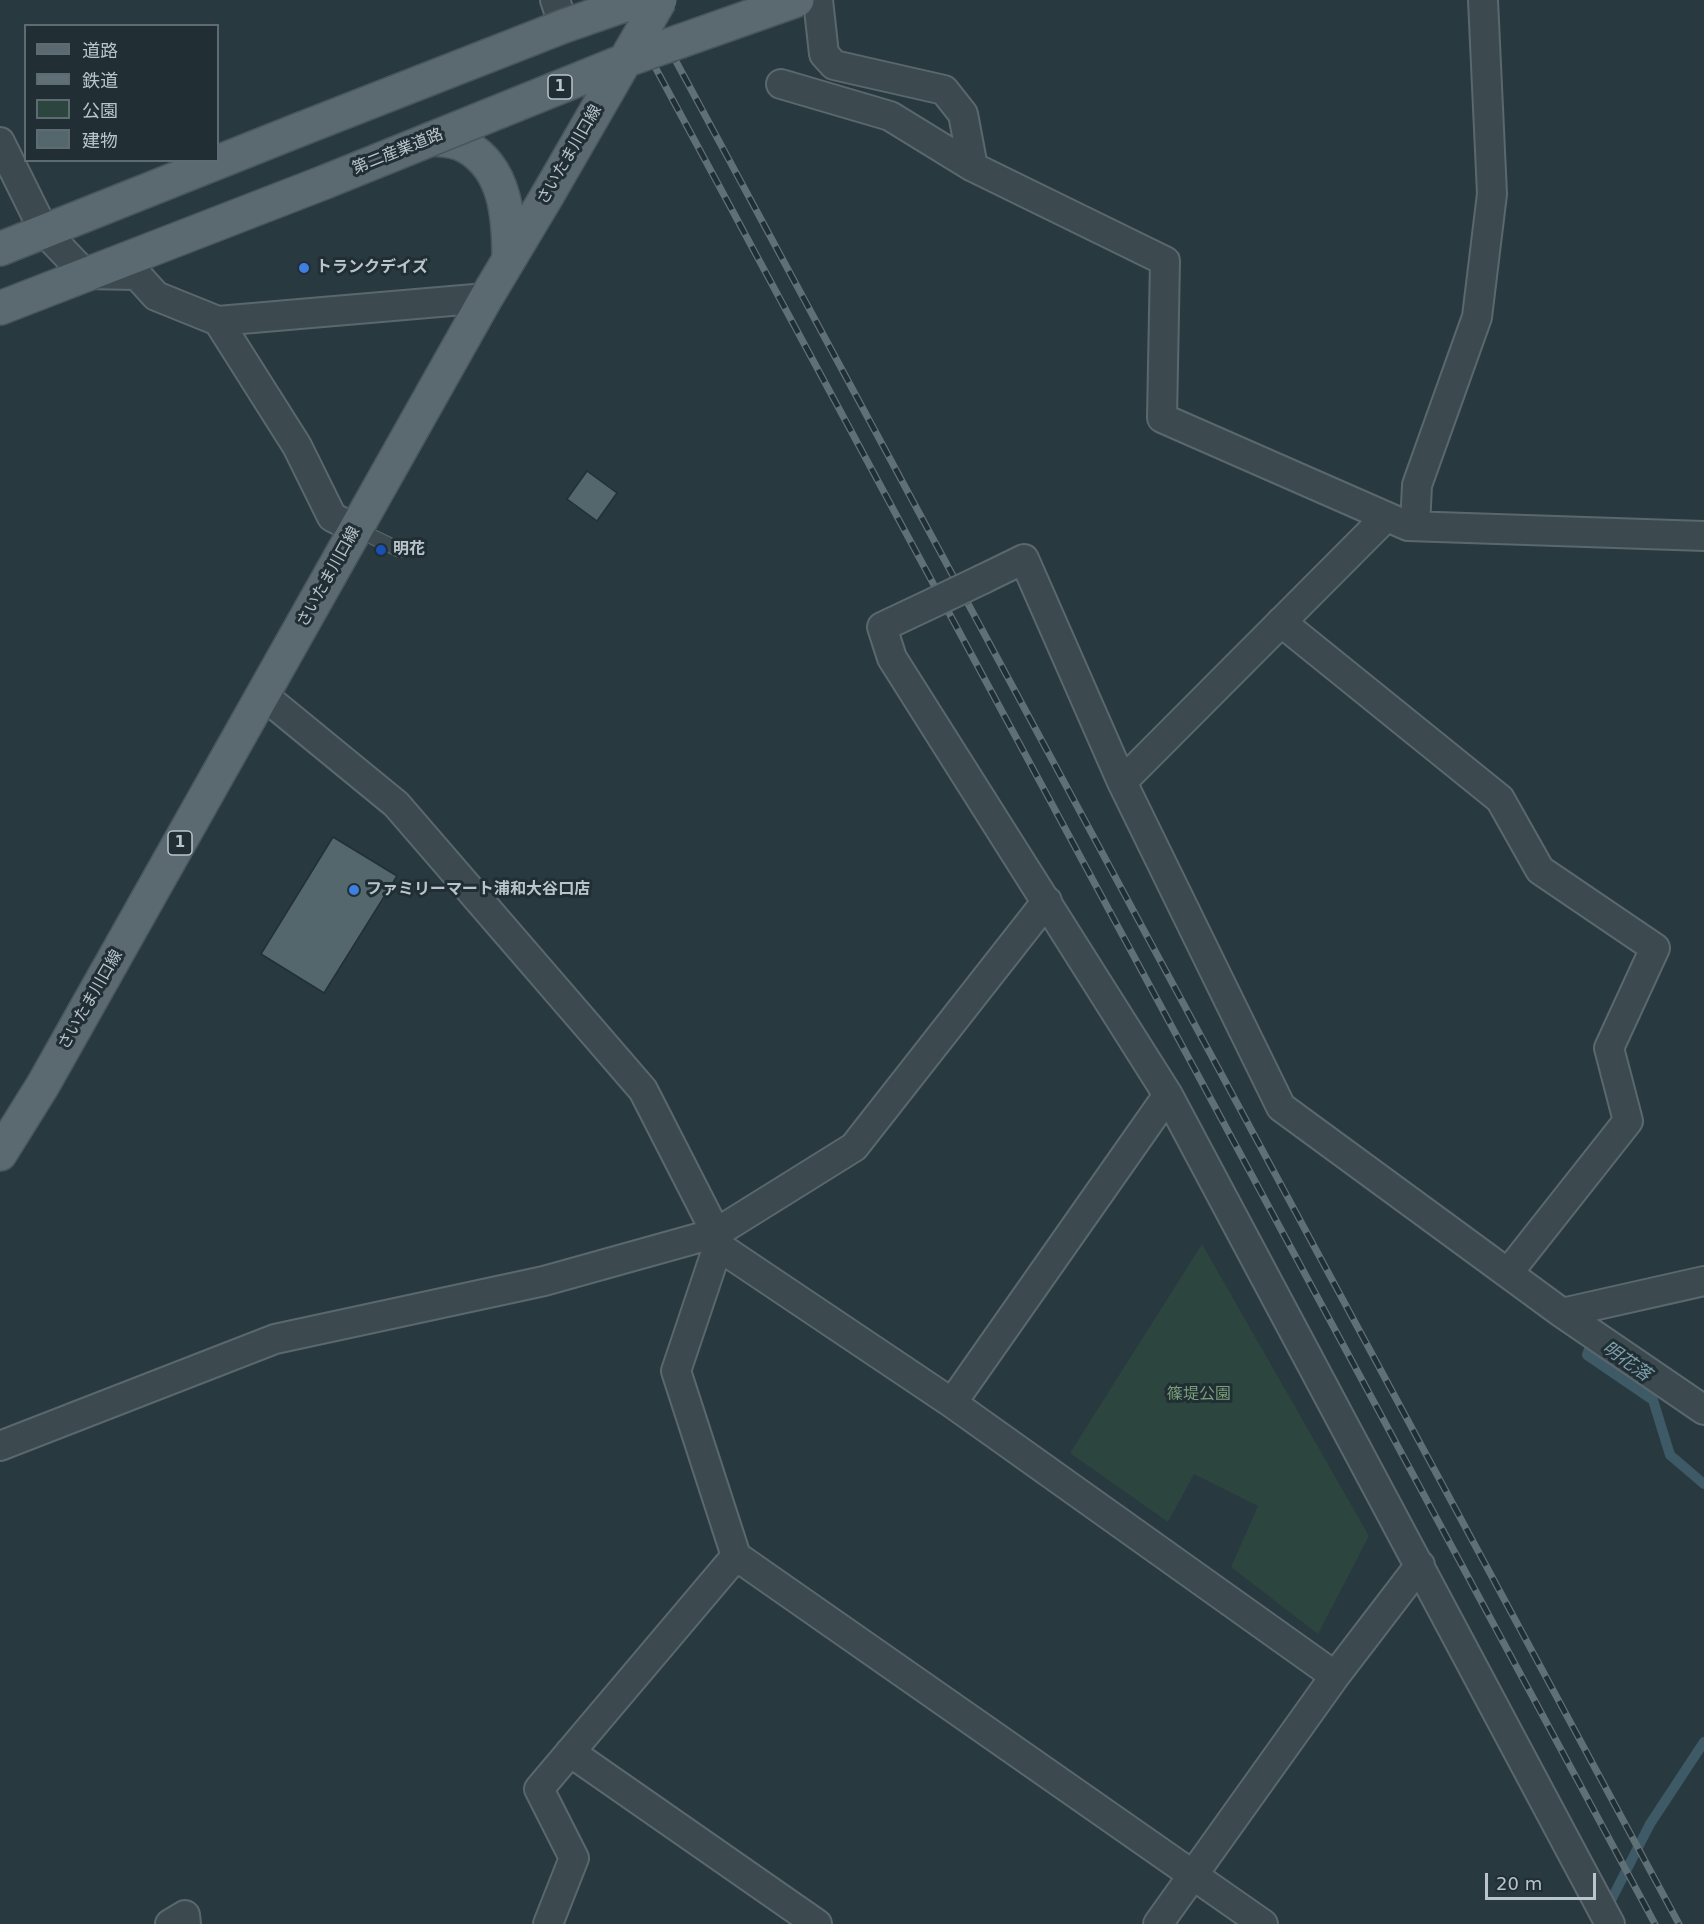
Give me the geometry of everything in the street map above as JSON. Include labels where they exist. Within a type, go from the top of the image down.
[{"type":"main road","points":[[219,162],[301,129],[559,13],[639,0]]},
{"type":"main road","name":"さいたま川口線","points":[[0,1154],[43,1085],[486,298],[660,0]]},
{"type":"main road","name":"第二産業道路","points":[[0,308],[325,182],[624,62],[797,0]]},
{"type":"main road","points":[[431,139],[452,141],[466,146],[482,157],[497,180],[506,202],[509,258]]},
{"type":"main road","points":[[0,249],[218,162]]},
{"type":"street","points":[[818,0],[824,54],[834,65],[944,90],[963,114],[972,167]]},
{"type":"street","points":[[1415,526],[1417,485],[1477,316],[1492,194],[1483,0]]},
{"type":"street","points":[[780,84],[890,116],[972,167],[1165,261],[1162,418],[1408,526],[1704,536]]},
{"type":"street","points":[[0,142],[44,231],[85,274],[137,275],[156,296],[218,321],[486,298]]},
{"type":"street","points":[[218,321],[297,446],[332,518],[356,529]]},
{"type":"street","points":[[1122,782],[1386,517]]},
{"type":"street","points":[[1610,1924],[1168,1095],[892,658],[882,627],[1024,559],[1122,782],[1281,1107],[1567,1317],[1704,1410]]},
{"type":"street","points":[[1281,622],[1500,799],[1540,870],[1655,948],[1609,1048],[1628,1121],[1508,1273]]},
{"type":"street","points":[[263,695],[396,804],[643,1090],[717,1239],[1335,1676]]},
{"type":"street","points":[[0,1446],[275,1339],[544,1281],[717,1239],[854,1147],[1047,901]]},
{"type":"street","points":[[952,1403],[1168,1095]]},
{"type":"street","points":[[717,1239],[676,1371],[736,1556],[1263,1924]]},
{"type":"street","points":[[1567,1317],[1704,1281]]},
{"type":"street","points":[[548,1924],[574,1858],[539,1789],[736,1556]]},
{"type":"street","points":[[1158,1924],[1335,1676],[1420,1564]]},
{"type":"street","points":[[570,1752],[817,1924]]},
{"type":"street","points":[[170,1924],[185,1915],[186,1924]]},
{"type":"lane","points":[[356,529],[400,550]]},
{"type":"green space","name":"篠堤公園","points":[[1202,1244],[1369,1536],[1318,1634],[1231,1567],[1258,1506],[1194,1474],[1168,1522],[1070,1453]]},
{"type":"building","points":[[587,471],[617,493],[597,521],[567,499]]},
{"type":"building","points":[[333,837],[397,876],[324,993],[261,954]]},
{"type":"waterway","name":"明花落","points":[[1593,1337],[1587,1355],[1653,1400],[1670,1455],[1704,1484]]},
{"type":"waterway","name":"明花落","points":[[1606,1910],[1650,1824],[1704,1742]]},
{"type":"railway","points":[[619,0],[1655,1924]]},
{"type":"railway","points":[[643,0],[1679,1924]]},
{"type":"place","name":"トランクデイズ","points":[[304,268]]},
{"type":"place","name":"明花","points":[[381,550]]},
{"type":"place","name":"ファミリーマート浦和大谷口店","points":[[354,890]]}]
